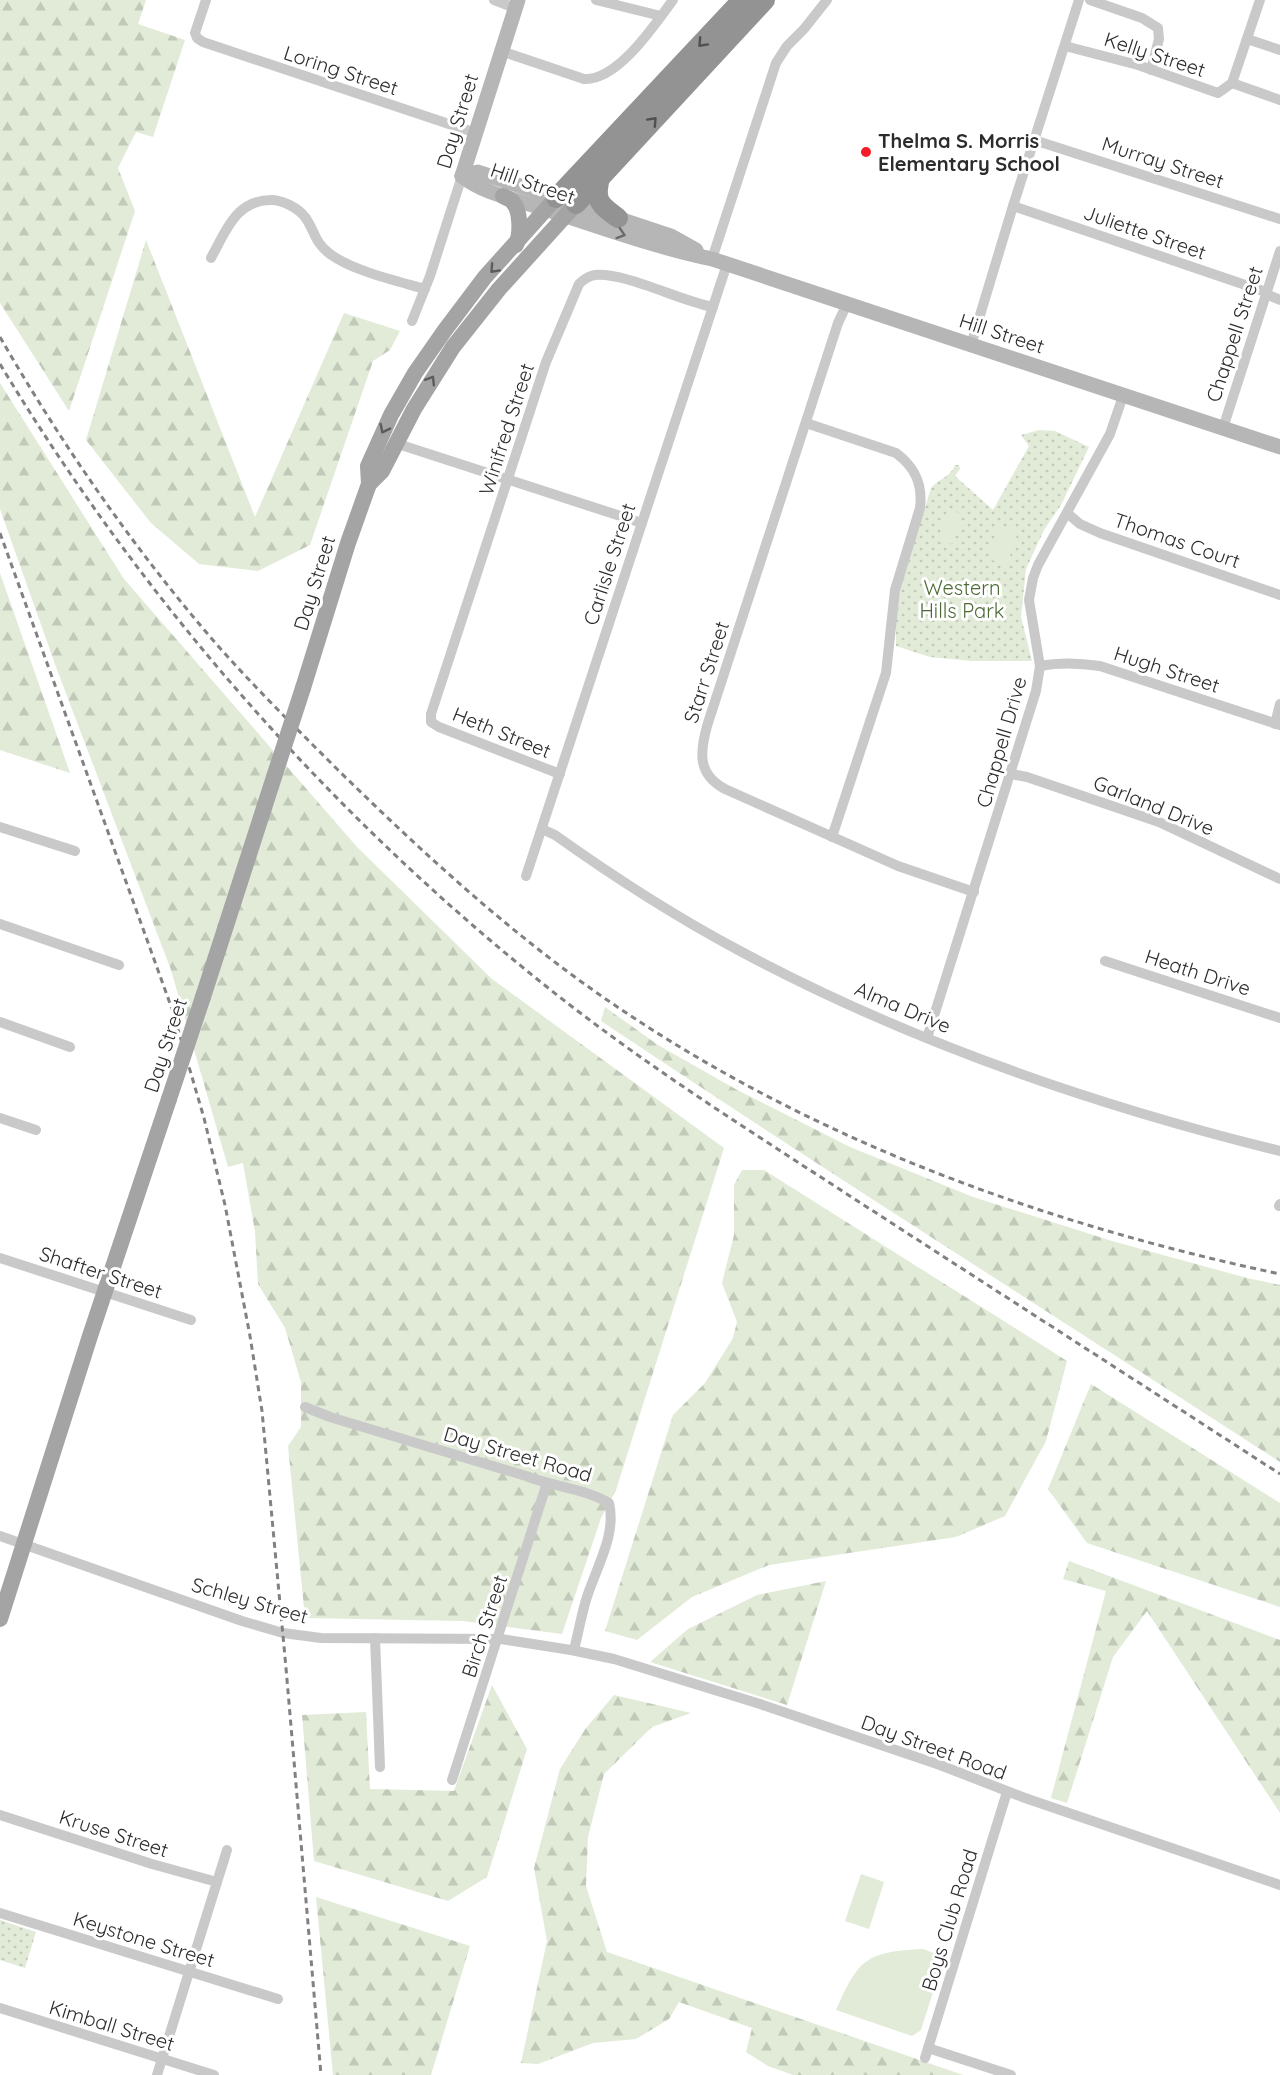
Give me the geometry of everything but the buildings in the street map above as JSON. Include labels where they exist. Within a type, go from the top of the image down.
[{"type":"highway","points":[[552,204],[742,0]]},
{"type":"highway","points":[[571,210],[765,0]]},
{"type":"highway","points":[[607,171],[598,200],[618,219]]},
{"type":"main road","points":[[504,196],[513,201],[517,212],[518,240],[515,246]]},
{"type":"main road","name":"Day Street","points":[[0,1619],[369,484],[368,466],[380,437],[415,373],[474,292],[552,204]]},
{"type":"main road","name":"Day Street","points":[[369,484],[382,471],[395,443],[453,347],[499,289],[571,210]]},
{"type":"street","name":"Loring Street","points":[[206,0],[196,30],[197,38],[203,42],[476,134]]},
{"type":"street","points":[[494,0],[516,4]]},
{"type":"street","points":[[596,0],[661,16]]},
{"type":"street","points":[[501,51],[590,79],[600,77],[613,69],[645,36],[673,0]]},
{"type":"street","points":[[712,259],[772,73],[782,53],[827,0]]},
{"type":"street","points":[[971,345],[1079,0]]},
{"type":"street","points":[[1090,0],[1142,18],[1158,28],[1159,39],[1151,70]]},
{"type":"street","points":[[1260,0],[1232,83],[1280,100]]},
{"type":"street","name":"Day Street","points":[[412,321],[425,289],[476,134],[516,4]]},
{"type":"street","points":[[1247,39],[1280,50]]},
{"type":"street","name":"Kelly Street","points":[[1065,45],[1151,70],[1218,93],[1232,83]]},
{"type":"street","name":"Murray Street","points":[[1034,140],[1280,219]]},
{"type":"street","name":"Hill Street","points":[[462,176],[478,172],[667,249],[712,259],[1280,447]]},
{"type":"street","name":"Hill Street","points":[[462,176],[474,185],[504,196],[552,204]]},
{"type":"street","points":[[211,258],[237,213],[249,204],[260,200],[280,201],[304,216],[319,244],[345,263],[425,289]]},
{"type":"street","name":"Juliette Street","points":[[1013,206],[1266,293],[1280,300]]},
{"type":"street","name":"Hill Street","points":[[571,210],[618,219],[670,236],[712,259]]},
{"type":"street","name":"Chappell Street","points":[[1223,428],[1280,252]]},
{"type":"street","name":"Carlisle Street","points":[[526,876],[727,264]]},
{"type":"street","name":"Winifred Street","points":[[431,722],[430,714],[546,362],[575,291],[584,279],[593,275],[612,277],[712,308]]},
{"type":"street","name":"Starr Street","points":[[847,304],[838,323],[707,726],[701,753],[707,773],[719,786],[898,866],[974,891]]},
{"type":"street","name":"Chappell Drive","points":[[927,1038],[1036,691],[1040,666],[1030,611],[1030,588],[1038,566],[1110,434],[1123,396]]},
{"type":"street","points":[[806,423],[896,453],[915,473],[921,489],[920,508],[895,590],[885,673],[832,837]]},
{"type":"street","points":[[395,443],[642,523]]},
{"type":"street","name":"Thomas Court","points":[[1066,513],[1080,524],[1100,533],[1280,595]]},
{"type":"street","name":"Hugh Street","points":[[1040,666],[1084,663],[1100,666],[1278,724]]},
{"type":"street","points":[[1278,724],[1280,704]]},
{"type":"street","name":"Heth Street","points":[[431,722],[560,774]]},
{"type":"street","name":"Garland Drive","points":[[1011,774],[1027,777],[1159,822],[1280,879]]},
{"type":"street","points":[[0,827],[75,850]]},
{"type":"street","name":"Alma Drive","points":[[542,829],[555,835],[650,899],[738,950],[833,998],[1002,1068],[1116,1107],[1280,1151]]},
{"type":"street","points":[[0,924],[119,965]]},
{"type":"street","name":"Heath Drive","points":[[1106,961],[1280,1018]]},
{"type":"street","points":[[0,1022],[70,1047]]},
{"type":"street","points":[[0,1118],[36,1130]]},
{"type":"street","name":"Shafter Street","points":[[0,1258],[191,1320]]},
{"type":"street","name":"Day Street Road","points":[[305,1407],[330,1417],[548,1483],[594,1494],[609,1503],[612,1512],[611,1527],[585,1601],[572,1650],[633,1664],[760,1704],[940,1765],[1007,1792],[1280,1885]]},
{"type":"street","name":"Birch Street","points":[[452,1780],[548,1483]]},
{"type":"street","name":"Schley Street","points":[[0,1536],[283,1633],[321,1638],[499,1639],[572,1650]]},
{"type":"street","points":[[375,1638],[380,1767]]},
{"type":"street","name":"Boys Club Road","points":[[1007,1792],[926,2053],[1011,2075]]},
{"type":"street","name":"Kruse Street","points":[[0,1815],[142,1861],[217,1882]]},
{"type":"street","points":[[157,2075],[227,1850]]},
{"type":"street","name":"Keystone Street","points":[[0,1913],[278,1999]]},
{"type":"street","name":"Kimball Street","points":[[0,2008],[214,2075]]},
{"type":"green space","points":[[0,0],[146,0],[138,24],[185,40],[153,137],[136,132],[118,168],[135,211],[69,411],[0,303]]},
{"type":"green space","points":[[146,240],[255,517],[344,313],[400,331],[390,350],[373,361],[310,545],[258,571],[199,564],[151,523],[86,440]]},
{"type":"green space","points":[[0,383],[124,579],[357,847],[492,979],[724,1148],[616,1490],[601,1518],[562,1634],[463,1621],[305,1618],[288,1446],[301,1427],[301,1382],[285,1328],[258,1284],[255,1232],[243,1163],[228,1167],[171,970],[56,667],[0,509]]},
{"type":"green space","name":"Western Hills Park","points":[[1039,430],[1055,431],[1089,447],[1061,505],[1044,530],[1026,569],[1021,617],[1032,661],[972,661],[930,657],[896,646],[900,589],[931,488],[951,472],[955,465],[959,465],[960,469],[955,476],[993,510],[1029,446],[1021,435]]},
{"type":"green space","points":[[948,509],[962,514],[952,544],[938,539]]},
{"type":"green space","points":[[999,526],[1018,532],[1007,565],[988,559]]},
{"type":"green space","points":[[0,573],[70,773],[0,750]]},
{"type":"green space","points":[[605,1007],[658,1045],[739,1091],[850,1147],[973,1197],[1112,1241],[1280,1285],[1280,1462],[601,1021]]},
{"type":"green space","points":[[742,1170],[764,1170],[1067,1361],[1046,1441],[1005,1516],[956,1537],[769,1565],[692,1597],[637,1640],[605,1631],[673,1415],[705,1383],[733,1338],[737,1322],[722,1283],[734,1235],[734,1185]]},
{"type":"green space","points":[[1091,1384],[1280,1503],[1280,1607],[1087,1543],[1048,1489]]},
{"type":"green space","points":[[1069,1561],[1280,1640],[1280,1813],[1147,1611],[1113,1657],[1067,1803],[1051,1798],[1106,1591],[1063,1579]]},
{"type":"green space","points":[[826,1581],[787,1705],[650,1662],[688,1629],[757,1595]]},
{"type":"green space","points":[[492,1685],[527,1749],[487,1877],[448,1901],[314,1861],[302,1715],[366,1712],[370,1789],[454,1791]]},
{"type":"green space","points":[[614,1695],[691,1713],[652,1727],[604,1774],[588,1837],[586,1886],[607,1952],[963,2075],[793,2075],[768,2066],[746,2052],[752,2028],[679,2002],[669,2019],[636,2039],[593,2043],[538,2064],[521,2063],[547,1941],[534,1868],[560,1769],[586,1728]]},
{"type":"green space","points":[[861,1874],[884,1882],[869,1929],[845,1921]]},
{"type":"green space","points":[[316,1897],[470,1946],[431,2075],[333,2075]]},
{"type":"green space","points":[[0,1920],[36,1932],[25,1968],[0,1960]]},
{"type":"green space","points":[[923,1949],[944,1957],[921,2030],[912,2036],[836,2010],[851,1979],[867,1961],[889,1952]]},
{"type":"railway","points":[[0,337],[73,455],[126,531],[182,604],[227,656],[306,738],[403,832],[470,893],[576,978],[690,1053],[769,1097],[933,1172],[1018,1203],[1104,1230],[1192,1254],[1280,1274]]},
{"type":"railway","points":[[0,364],[55,451],[114,536],[177,618],[243,697],[313,773],[386,846],[463,916],[579,1012],[694,1094],[1280,1474]]},
{"type":"railway","points":[[0,533],[172,1009],[204,1118],[225,1205],[262,1411],[321,2075]]},
{"type":"place","name":"Thelma S. Morris Elementary School","points":[[866,152]]}]
